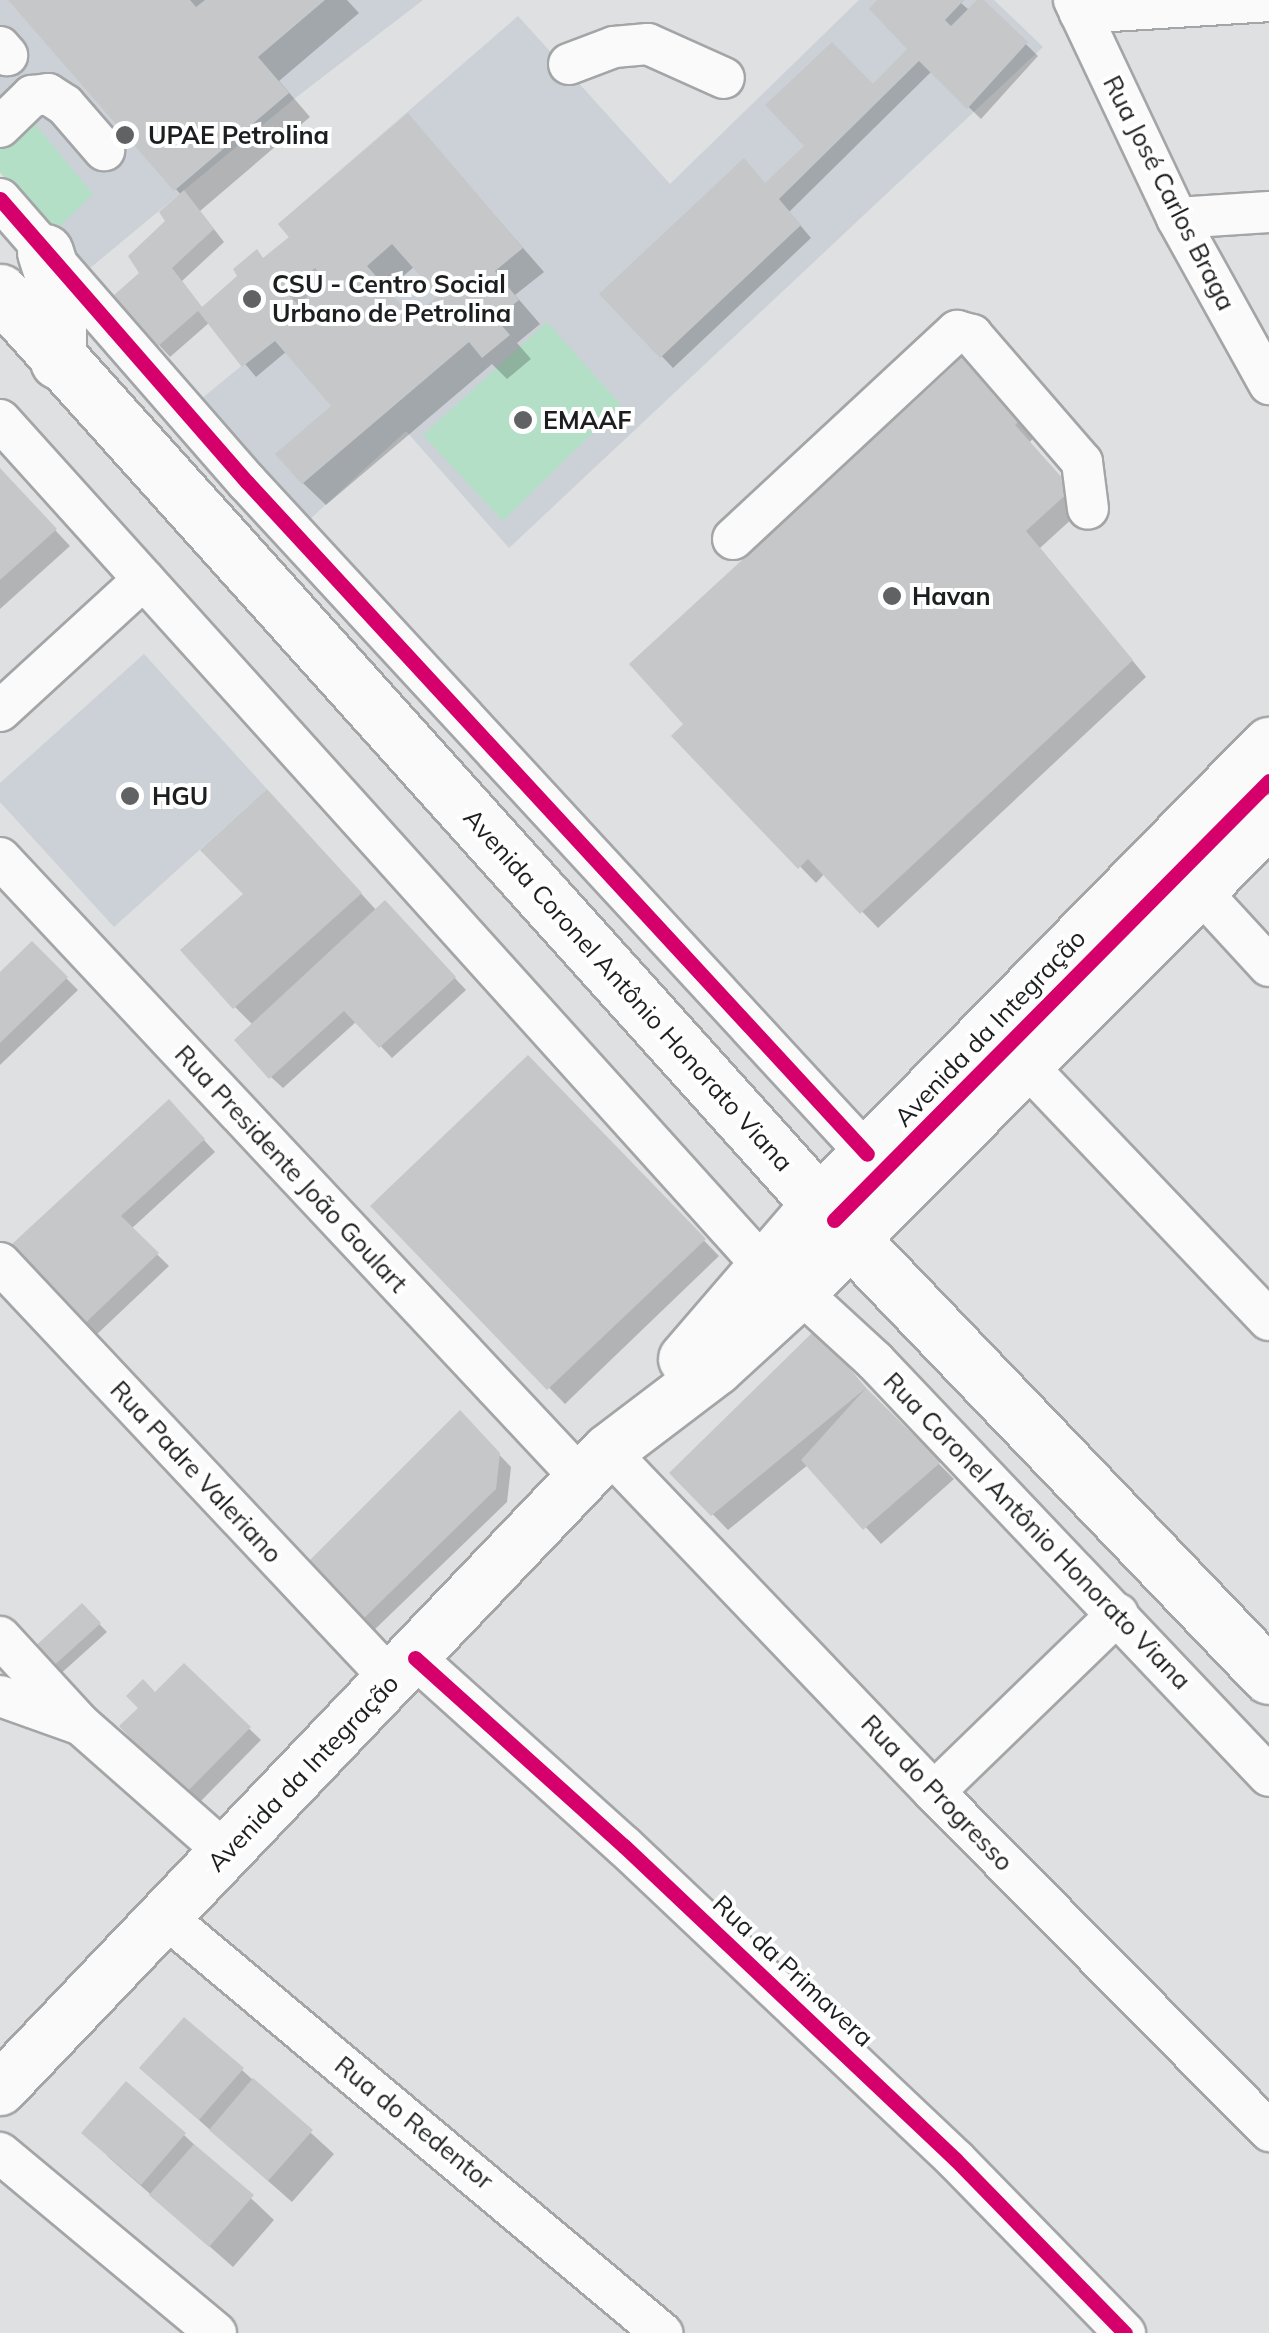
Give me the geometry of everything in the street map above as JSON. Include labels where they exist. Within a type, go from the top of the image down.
[{"type":"highway","points":[[44,252],[58,292],[58,361]]},
{"type":"highway","name":"Avenida Coronel Antônio Honorato Viana","points":[[0,292],[834,1221],[1269,1676]]},
{"type":"main road","name":"Avenida da Integração","points":[[834,1221],[867,1154],[1269,744]]},
{"type":"main road","name":"Avenida da Integração","points":[[0,2089],[595,1465],[650,1416],[689,1352],[782,1280],[834,1221],[1026,1065],[1269,821]]},
{"type":"street","points":[[1077,6],[1269,1]]},
{"type":"street","name":"Rua José Carlos Braga","points":[[1077,6],[1177,218],[1269,384]]},
{"type":"street","points":[[569,64],[614,47],[648,44],[724,78]]},
{"type":"street","points":[[0,127],[32,96],[48,94],[65,105],[104,150]]},
{"type":"street","points":[[0,199],[247,482],[867,1154]]},
{"type":"street","points":[[1177,218],[1269,212]]},
{"type":"street","points":[[733,539],[957,331],[972,335],[1082,462],[1088,510]]},
{"type":"street","name":"Rua Coronel Antônio Honorato Viana","points":[[0,420],[782,1280],[875,1361],[1269,1776]]},
{"type":"street","points":[[0,710],[144,579]]},
{"type":"street","name":"Rua Presidente João Goulart","points":[[0,858],[595,1465]]},
{"type":"street","points":[[1198,890],[1269,966]]},
{"type":"street","points":[[1026,1065],[1269,1320]]},
{"type":"street","name":"Rua Padre Valeriano","points":[[0,1263],[404,1669]]},
{"type":"street","name":"Rua do Progresso","points":[[595,1465],[934,1792],[1269,2130]]},
{"type":"street","points":[[934,1792],[1118,1614]]},
{"type":"street","points":[[0,1637],[80,1724],[225,1852]]},
{"type":"street","name":"Rua da Primavera","points":[[404,1669],[624,1846],[956,2160],[1125,2333]]},
{"type":"street","points":[[0,1696],[80,1724]]},
{"type":"street","name":"Rua do Redentor","points":[[164,1916],[502,2195],[662,2333]]},
{"type":"street","points":[[0,2153],[216,2333]]},
{"type":"shaded area","name":"UPAE Petrolina","points":[[0,0],[423,0],[294,99],[84,273],[0,172]]},
{"type":"shaded area","points":[[859,0],[994,0],[1043,47],[509,548],[406,431],[309,520],[201,399],[333,291],[278,224],[518,16],[670,184]]},
{"type":"shaded area","name":"HGU","points":[[144,654],[267,789],[114,927],[0,802],[0,783]]},
{"type":"green space","points":[[33,122],[93,194],[52,234],[0,172],[0,150]]},
{"type":"green space","name":"EMAAF","points":[[547,322],[621,405],[503,521],[423,435]]},
{"type":"building","name":"UPAE Petrolina","points":[[8,0],[190,0],[196,7],[205,0],[325,0],[258,57],[289,93],[174,191]]},
{"type":"building","name":"EMAAF","points":[[877,0],[964,0],[945,20],[951,26],[977,0],[984,0],[1028,42],[967,109],[919,61],[779,199],[801,225],[660,358],[599,294],[744,158],[765,183],[804,146],[765,105],[832,42],[873,84],[907,49],[869,9]]},
{"type":"building","points":[[408,113],[523,248],[495,271],[519,300],[496,319],[510,335],[482,358],[469,342],[302,484],[275,454],[331,406],[275,341],[242,367],[198,311],[157,347],[113,296],[139,273],[128,256],[165,221],[159,212],[184,190],[214,229],[172,268],[202,307],[237,276],[233,269],[257,249],[263,258],[289,237],[278,224]],"holes":[[[392,244],[438,296],[412,317],[367,266]],[[315,268],[325,281],[298,305],[286,292]]]},
{"type":"building","name":"Havan","points":[[960,342],[1023,417],[1015,425],[1072,489],[1026,531],[1133,660],[860,914],[808,859],[798,869],[671,736],[683,724],[629,664],[953,366],[945,356]]},
{"type":"building","points":[[0,468],[57,529],[0,580]]},
{"type":"building","points":[[267,789],[362,893],[233,1009],[180,950],[243,894],[200,850]]},
{"type":"building","points":[[385,900],[456,977],[379,1048],[344,1011],[269,1079],[234,1040]]},
{"type":"building","points":[[32,941],[68,977],[0,1043],[0,972]]},
{"type":"building","points":[[528,1055],[706,1239],[547,1390],[370,1206]]},
{"type":"building","points":[[169,1099],[205,1139],[121,1216],[159,1253],[81,1327],[43,1289],[48,1283],[12,1244]]},
{"type":"building","points":[[816,1329],[866,1388],[711,1516],[669,1473]]},
{"type":"building","points":[[866,1388],[941,1462],[863,1530],[801,1460]]},
{"type":"building","points":[[460,1410],[500,1453],[496,1489],[358,1624],[303,1567]]},
{"type":"building","points":[[82,1603],[101,1623],[48,1671],[29,1652]]},
{"type":"building","points":[[184,1663],[251,1727],[184,1795],[119,1726],[138,1708],[126,1696],[143,1679],[155,1692]]},
{"type":"building","points":[[184,2017],[244,2068],[199,2120],[139,2068]]},
{"type":"building","points":[[253,2078],[313,2130],[268,2181],[209,2130]]},
{"type":"building","points":[[126,2081],[186,2133],[141,2185],[81,2133]]},
{"type":"building","points":[[194,2144],[254,2195],[209,2247],[149,2195]]},
{"type":"cycle path","points":[[0,199],[247,482],[867,1154]]},
{"type":"cycle path","points":[[834,1220],[1269,781]]},
{"type":"cycle path","points":[[415,1658],[624,1846],[956,2160],[1125,2333]]},
{"type":"place","name":"UPAE Petrolina","points":[[125,135]]},
{"type":"place","name":"CSU - Centro Social Urbano de Petrolina","points":[[252,299]]},
{"type":"place","name":"EMAAF","points":[[523,420]]},
{"type":"place","name":"Havan","points":[[892,596]]},
{"type":"place","name":"HGU","points":[[130,796]]}]
